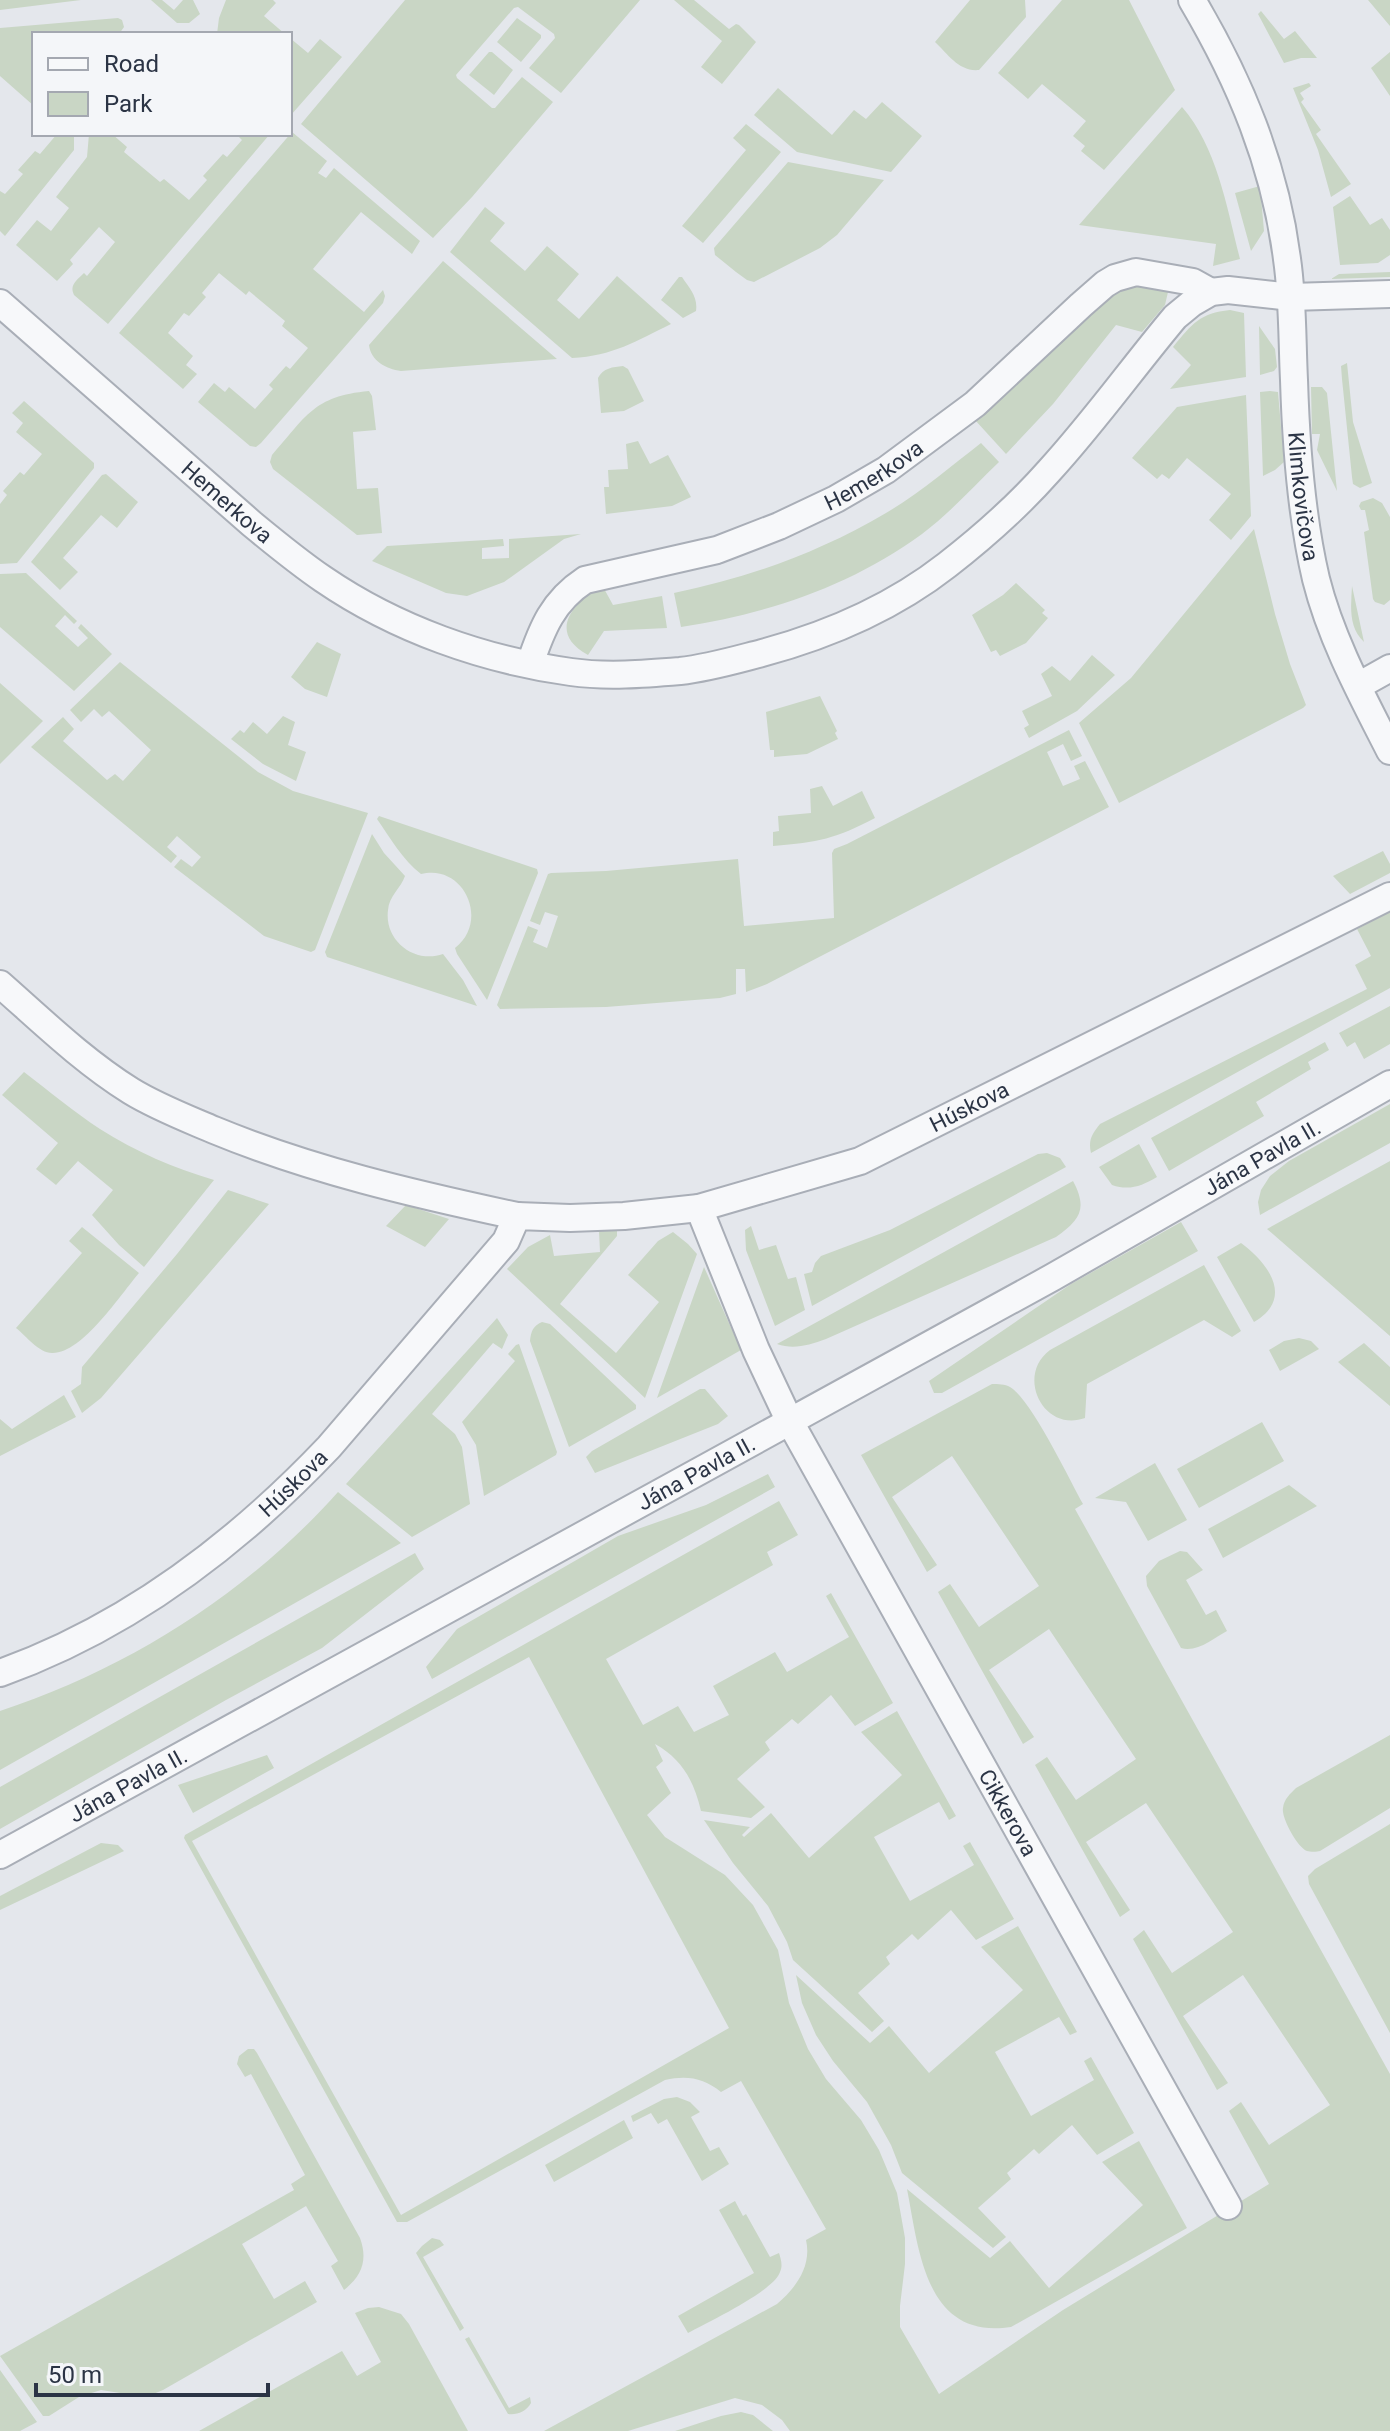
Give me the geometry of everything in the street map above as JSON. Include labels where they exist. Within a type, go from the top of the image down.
[{"type":"street","name":"Klimkovičova","points":[[1192,0],[1228,65],[1268,165],[1280,212],[1291,297],[1298,452],[1315,575],[1325,611],[1390,751]]},
{"type":"street","name":"Hemerkova","points":[[530,664],[546,621],[569,591],[585,580],[717,550],[836,499],[886,470],[975,404],[1105,284],[1136,272],[1193,282],[1211,292]]},
{"type":"street","name":"Hemerkova","points":[[0,303],[252,524],[324,580],[409,626],[466,648],[573,672],[626,674],[682,671],[797,644],[896,601],[945,566],[1019,502],[1051,469],[1175,317],[1192,303],[1211,292],[1247,291],[1291,297]]},
{"type":"street","points":[[1291,297],[1390,294]]},
{"type":"street","points":[[1358,686],[1390,668]]},
{"type":"street","name":"Húskova","points":[[0,984],[85,1058],[133,1092],[242,1141],[366,1181],[517,1216],[610,1217],[699,1208],[860,1161],[1390,896]]},
{"type":"street","name":"Jána Pavla II.","points":[[0,1855],[1053,1277],[1390,1084]]},
{"type":"street","name":"Cikkerova","points":[[699,1208],[756,1350],[789,1420],[1228,2206]]},
{"type":"street","name":"Húskova","points":[[0,1673],[117,1619],[189,1574],[246,1528],[299,1480],[329,1447],[506,1241],[517,1216]]},
{"type":"green space","points":[[0,0],[81,0],[0,10]]},
{"type":"green space","points":[[151,0],[162,0],[174,10],[183,0],[193,0],[200,14],[189,23],[177,23]]},
{"type":"green space","points":[[226,0],[273,0],[276,3],[264,16],[283,32],[217,32]]},
{"type":"green space","points":[[405,0],[640,0],[561,93],[529,68],[555,38],[554,34],[518,7],[514,8],[456,75],[457,78],[492,108],[522,77],[553,102],[433,238],[301,124]]},
{"type":"green space","points":[[674,0],[694,0],[729,29],[739,25],[756,42],[722,84],[701,67],[722,41]]},
{"type":"green space","points":[[970,0],[1025,0],[1026,17],[979,70],[960,65],[935,42]]},
{"type":"green space","points":[[1062,0],[1129,0],[1175,90],[1104,170],[1081,151],[1085,146],[1073,136],[1086,121],[1042,84],[1028,99],[998,73]]},
{"type":"green space","points":[[1368,0],[1390,0],[1390,26]]},
{"type":"green space","points":[[1261,11],[1284,39],[1295,31],[1317,58],[1284,63],[1258,14]]},
{"type":"green space","points":[[118,18],[124,27],[120,32],[32,32],[32,104],[0,76],[0,28]]},
{"type":"green space","points":[[517,18],[541,35],[521,62],[497,42]]},
{"type":"green space","points":[[320,39],[342,57],[292,114],[292,40],[308,53]]},
{"type":"green space","points":[[489,52],[513,70],[494,95],[469,75]]},
{"type":"green space","points":[[1390,52],[1390,96],[1371,68]]},
{"type":"green space","points":[[1309,83],[1311,86],[1300,93],[1304,99],[1301,102],[1321,130],[1316,134],[1351,184],[1331,197],[1318,150],[1293,88]]},
{"type":"green space","points":[[778,88],[832,135],[854,110],[866,119],[882,102],[922,136],[891,172],[797,152],[754,115]]},
{"type":"green space","points":[[1182,107],[1204,140],[1212,159],[1240,259],[1213,266],[1216,244],[1079,225]]},
{"type":"green space","points":[[746,124],[781,152],[703,243],[682,226],[746,150],[733,138]]},
{"type":"green space","points":[[292,132],[327,161],[318,173],[326,178],[334,168],[420,241],[412,254],[361,212],[313,269],[364,312],[383,290],[383,303],[256,447],[250,446],[198,402],[214,383],[225,392],[229,387],[255,409],[273,389],[269,385],[286,366],[290,369],[308,348],[282,326],[285,321],[249,291],[246,295],[219,273],[202,293],[206,297],[189,316],[184,313],[168,333],[193,356],[186,365],[197,374],[183,389],[119,333],[289,136],[292,136]]},
{"type":"green space","points":[[55,136],[74,136],[74,150],[5,236],[0,231],[0,191],[5,194],[23,174],[18,170],[35,151],[40,154]]},
{"type":"green space","points":[[89,136],[114,136],[127,147],[124,152],[160,182],[164,179],[189,200],[207,180],[203,176],[223,154],[227,157],[242,140],[238,136],[268,136],[108,324],[73,291],[76,280],[84,273],[87,276],[115,242],[99,227],[70,260],[73,264],[57,281],[16,245],[37,220],[51,231],[69,208],[56,197],[87,157]]},
{"type":"green space","points":[[788,162],[884,180],[837,235],[820,248],[754,282],[747,280],[715,255],[714,248]]},
{"type":"green space","points":[[1260,186],[1264,231],[1251,251],[1235,193]]},
{"type":"green space","points":[[1350,196],[1370,225],[1382,218],[1390,230],[1390,255],[1378,263],[1340,265],[1333,207]]},
{"type":"green space","points":[[485,207],[505,223],[490,241],[525,271],[547,246],[579,274],[557,300],[579,319],[617,276],[671,324],[612,351],[572,358],[450,252]]},
{"type":"green space","points":[[443,261],[557,359],[401,371],[380,363],[369,345]]},
{"type":"green space","points":[[1390,272],[1390,277],[1331,279],[1339,274]]},
{"type":"green space","points":[[679,277],[695,297],[696,306],[696,311],[683,318],[661,300]]},
{"type":"green space","points":[[1137,286],[1163,288],[1168,292],[1165,305],[1142,332],[1116,325],[1053,404],[1006,454],[975,420],[1107,298]]},
{"type":"green space","points":[[1230,310],[1244,313],[1246,377],[1170,389],[1191,365],[1173,347],[1197,321]]},
{"type":"green space","points":[[1259,326],[1275,349],[1277,367],[1260,375]]},
{"type":"green space","points":[[1347,363],[1353,422],[1372,483],[1360,488],[1353,484],[1352,477],[1341,366]]},
{"type":"green space","points":[[623,366],[628,369],[644,401],[624,411],[601,413],[598,378],[605,370]]},
{"type":"green space","points":[[1311,387],[1322,387],[1327,393],[1337,491],[1317,450],[1320,434],[1312,434]]},
{"type":"green space","points":[[369,391],[376,430],[353,432],[357,489],[378,488],[382,533],[357,535],[273,469],[270,462],[272,455],[303,419],[323,403]]},
{"type":"green space","points":[[1260,392],[1278,392],[1284,462],[1263,476]]},
{"type":"green space","points":[[1246,395],[1251,516],[1231,540],[1209,520],[1231,494],[1187,458],[1169,479],[1162,474],[1157,479],[1132,458],[1177,407]]},
{"type":"green space","points":[[24,401],[94,463],[94,468],[17,563],[0,564],[0,504],[7,495],[3,491],[20,472],[24,475],[42,454],[16,432],[23,423],[12,413]]},
{"type":"green space","points":[[638,441],[650,464],[668,455],[691,497],[672,506],[606,514],[604,487],[609,487],[608,470],[628,469],[626,444]]},
{"type":"green space","points":[[981,443],[999,462],[942,517],[895,552],[837,583],[776,606],[681,627],[674,593],[757,571],[835,540],[899,505]]},
{"type":"green space","points":[[106,474],[138,502],[117,528],[101,515],[63,558],[78,572],[60,590],[31,562]]},
{"type":"green space","points":[[1373,498],[1382,503],[1390,517],[1390,600],[1384,605],[1373,599],[1364,532],[1369,530],[1365,510],[1359,506],[1361,502]]},
{"type":"green space","points":[[1254,529],[1275,614],[1306,705],[1119,803],[1079,723],[1131,678]]},
{"type":"green space","points":[[581,534],[564,539],[504,582],[467,596],[446,593],[372,561],[387,546],[503,539],[504,546],[482,548],[482,559],[509,558],[509,539]]},
{"type":"green space","points":[[26,573],[77,621],[74,624],[65,615],[55,626],[78,647],[88,638],[78,628],[81,624],[112,654],[74,691],[0,627],[0,574]]},
{"type":"green space","points":[[1016,583],[1045,610],[1042,613],[1048,618],[1026,643],[1000,656],[996,650],[991,652],[972,615]]},
{"type":"green space","points":[[602,585],[613,605],[662,596],[667,628],[604,631],[588,655],[575,646],[567,627],[574,609]]},
{"type":"green space","points":[[1352,586],[1364,642],[1353,623]]},
{"type":"green space","points":[[317,642],[341,654],[327,697],[305,689],[291,677]]},
{"type":"green space","points":[[1092,655],[1115,675],[1077,711],[1029,738],[1024,728],[1029,725],[1022,711],[1052,696],[1041,674],[1052,666],[1070,681]]},
{"type":"green space","points":[[120,662],[258,772],[293,791],[368,813],[315,950],[311,952],[264,936],[174,867],[181,859],[192,867],[201,857],[177,836],[167,847],[177,856],[171,863],[31,747],[63,717],[74,729],[63,741],[107,780],[115,774],[123,781],[151,750],[109,711],[102,717],[94,709],[81,722],[70,710]]},
{"type":"green space","points":[[0,683],[43,721],[0,764]]},
{"type":"green space","points":[[820,696],[838,739],[807,754],[774,757],[774,750],[770,750],[766,712]]},
{"type":"green space","points":[[283,716],[295,722],[288,745],[306,752],[296,781],[263,764],[231,739],[240,730],[244,733],[253,722],[267,734]]},
{"type":"green space","points":[[1069,730],[1082,756],[1071,761],[1063,744],[1047,752],[1063,786],[1080,779],[1074,766],[1085,761],[1109,807],[767,984],[746,992],[745,969],[736,969],[736,994],[720,998],[606,1007],[500,1009],[497,1005],[528,926],[538,930],[533,942],[547,948],[558,916],[545,912],[540,925],[530,921],[548,874],[738,859],[744,926],[834,918],[834,849]]},
{"type":"green space","points":[[822,786],[833,806],[862,791],[875,818],[826,838],[773,846],[773,832],[779,831],[778,816],[811,813],[810,789]]},
{"type":"green space","points":[[379,816],[537,869],[487,1000],[455,948],[465,937],[470,924],[471,910],[460,885],[436,873],[421,874],[397,848],[377,819]]},
{"type":"green space","points":[[372,834],[405,876],[388,910],[388,921],[396,940],[412,953],[422,956],[443,954],[463,980],[477,1006],[327,957],[325,952]]},
{"type":"green space","points":[[1383,851],[1390,864],[1390,873],[1350,894],[1333,876]]},
{"type":"green space","points":[[1390,912],[1390,988],[1091,1153],[1091,1137],[1100,1124],[1367,989],[1355,965],[1371,956],[1357,929]]},
{"type":"green space","points":[[1390,1006],[1390,1044],[1364,1059],[1355,1042],[1347,1047],[1339,1033]]},
{"type":"green space","points":[[1325,1042],[1329,1050],[1308,1062],[1311,1069],[1256,1102],[1264,1116],[1169,1171],[1151,1138]]},
{"type":"green space","points":[[24,1072],[114,1137],[156,1159],[214,1180],[144,1267],[92,1215],[113,1190],[78,1161],[56,1185],[36,1169],[58,1143],[2,1095]]},
{"type":"green space","points":[[1390,1104],[1390,1143],[1260,1215],[1258,1202],[1261,1190],[1270,1176],[1289,1161]]},
{"type":"green space","points":[[1139,1144],[1157,1177],[1135,1187],[1112,1185],[1099,1167]]},
{"type":"green space","points":[[1047,1153],[1060,1158],[1066,1167],[812,1306],[804,1274],[812,1272],[821,1256],[890,1230],[1038,1154]]},
{"type":"green space","points":[[1390,1161],[1390,1336],[1267,1229]]},
{"type":"green space","points":[[1073,1181],[1081,1207],[1071,1225],[1056,1237],[826,1339],[795,1347],[777,1344]]},
{"type":"green space","points":[[228,1190],[269,1204],[101,1398],[82,1413],[71,1391],[81,1384],[82,1367]]},
{"type":"green space","points":[[406,1205],[449,1219],[425,1247],[386,1226]]},
{"type":"green space","points":[[1181,1222],[1198,1251],[942,1393],[934,1393],[929,1381],[1071,1284]]},
{"type":"green space","points":[[751,1226],[759,1250],[776,1245],[788,1279],[796,1277],[805,1310],[775,1326],[746,1250],[745,1230]]},
{"type":"green space","points":[[82,1227],[139,1273],[88,1334],[64,1351],[47,1352],[16,1328],[82,1253],[69,1241]]},
{"type":"green space","points":[[599,1231],[617,1231],[617,1236],[560,1304],[616,1353],[659,1302],[628,1275],[658,1241],[673,1232],[697,1254],[645,1398],[507,1269],[528,1247],[550,1235],[554,1256],[600,1252]]},
{"type":"green space","points":[[1241,1243],[1268,1270],[1275,1292],[1266,1313],[1254,1322],[1217,1257]]},
{"type":"green space","points":[[1204,1265],[1241,1331],[1232,1337],[1204,1320],[1087,1384],[1085,1418],[1070,1420],[1057,1417],[1047,1410],[1035,1387],[1035,1374],[1040,1361],[1050,1350]]},
{"type":"green space","points":[[704,1267],[741,1350],[657,1398]]},
{"type":"green space","points":[[497,1318],[508,1335],[502,1349],[493,1343],[432,1414],[455,1434],[462,1447],[470,1504],[412,1537],[346,1484]]},
{"type":"green space","points":[[542,1322],[550,1324],[636,1405],[636,1409],[569,1447],[530,1341],[533,1329]]},
{"type":"green space","points":[[1299,1338],[1311,1341],[1319,1349],[1280,1371],[1269,1350],[1284,1341]]},
{"type":"green space","points":[[1364,1343],[1390,1367],[1390,1406],[1338,1362]]},
{"type":"green space","points":[[519,1344],[557,1452],[484,1496],[476,1445],[462,1422],[515,1361],[508,1354]]},
{"type":"green space","points":[[997,1384],[1008,1386],[1019,1394],[1059,1459],[1083,1504],[1075,1509],[1390,2074],[1390,2431],[790,2431],[782,2420],[762,2405],[735,2398],[628,2431],[544,2431],[777,2304],[801,2276],[807,2259],[806,2240],[826,2229],[741,2081],[721,2092],[695,2079],[665,2080],[407,2222],[397,2222],[184,1838],[779,1501],[798,1535],[767,1552],[773,1565],[606,1659],[643,1725],[678,1706],[694,1732],[729,1715],[713,1686],[775,1652],[787,1672],[849,1637],[826,1596],[831,1593],[893,1703],[855,1726],[831,1695],[798,1724],[792,1719],[765,1742],[770,1750],[737,1779],[765,1807],[751,1818],[701,1811],[686,1772],[673,1757],[655,1744],[663,1761],[656,1767],[671,1793],[647,1815],[665,1837],[725,1875],[753,1905],[778,1950],[789,2003],[808,2049],[826,2079],[861,2120],[879,2150],[897,2193],[905,2238],[900,2327],[939,2394],[1063,2310],[1269,2184],[1229,2111],[1241,2102],[1269,2145],[1330,2105],[1243,1975],[1183,2016],[1228,2083],[1217,2090],[1133,1939],[1144,1930],[1172,1973],[1233,1932],[1146,1803],[1086,1842],[1130,1910],[1120,1917],[1035,1765],[1047,1757],[1076,1800],[1136,1759],[1049,1629],[989,1670],[1034,1737],[1023,1744],[938,1592],[950,1584],[979,1627],[1039,1586],[952,1456],[892,1497],[937,1565],[927,1572],[861,1455]],"holes":[[[529,1657],[729,2028],[401,2215],[192,1841]]]},
{"type":"green space","points":[[700,1389],[705,1389],[728,1416],[718,1424],[595,1473],[586,1457],[592,1451]]},
{"type":"green space","points":[[64,1395],[76,1417],[0,1456],[0,1419],[12,1429]]},
{"type":"green space","points":[[1262,1422],[1284,1461],[1199,1508],[1177,1469]]},
{"type":"green space","points":[[1155,1463],[1187,1520],[1148,1541],[1126,1502],[1095,1498]]},
{"type":"green space","points":[[768,1474],[775,1487],[432,1679],[426,1667],[457,1629],[618,1536],[706,1505]]},
{"type":"green space","points":[[1289,1485],[1317,1506],[1223,1558],[1208,1529]]},
{"type":"green space","points":[[338,1492],[401,1543],[0,1770],[0,1711],[94,1673],[183,1624],[265,1563]]},
{"type":"green space","points":[[1180,1551],[1187,1552],[1203,1570],[1186,1580],[1206,1615],[1216,1610],[1227,1631],[1205,1644],[1187,1649],[1181,1648],[1147,1586],[1146,1576],[1159,1561]]},
{"type":"green space","points":[[415,1553],[424,1569],[322,1648],[0,1829],[0,1787]]},
{"type":"green space","points":[[897,1711],[956,1816],[949,1820],[939,1802],[874,1837],[910,1901],[974,1865],[963,1846],[970,1842],[1014,1919],[976,1940],[951,1910],[918,1940],[912,1934],[886,1957],[890,1964],[858,1993],[884,2021],[872,2032],[793,1960],[768,1906],[733,1863],[704,1820],[750,1827],[742,1835],[744,1837],[771,1813],[809,1858],[902,1775],[861,1732]]},
{"type":"green space","points":[[1390,1735],[1390,1808],[1320,1851],[1303,1849],[1283,1813],[1288,1797],[1296,1788]]},
{"type":"green space","points":[[267,1755],[274,1768],[193,1813],[178,1785]]},
{"type":"green space","points":[[1390,1824],[1390,2033],[1309,1884],[1308,1876]]},
{"type":"green space","points":[[101,1843],[118,1845],[124,1851],[0,1910],[0,1896]]},
{"type":"green space","points":[[1018,1926],[1077,2032],[1070,2035],[1059,2017],[995,2052],[1031,2116],[1094,2080],[1084,2061],[1091,2057],[1134,2133],[1097,2155],[1072,2125],[1039,2154],[1034,2149],[1007,2173],[1011,2179],[978,2208],[1006,2237],[993,2248],[902,2173],[891,2145],[867,2102],[816,2035],[802,2003],[796,1975],[870,2043],[889,2026],[929,2073],[1023,1990],[981,1947]]},
{"type":"green space","points":[[248,2049],[254,2049],[257,2053],[360,2238],[363,2260],[359,2273],[344,2290],[331,2266],[338,2261],[306,2206],[242,2244],[274,2299],[305,2281],[317,2302],[163,2390],[146,2397],[101,2390],[79,2397],[49,2416],[43,2416],[0,2356],[294,2190],[291,2184],[305,2175],[251,2074],[245,2077],[237,2064],[239,2056]]},
{"type":"green space","points":[[677,2097],[690,2102],[700,2112],[691,2117],[710,2151],[719,2147],[729,2164],[702,2181],[667,2119],[658,2124],[651,2113],[633,2122],[631,2116],[664,2099]]},
{"type":"green space","points":[[624,2120],[633,2138],[554,2182],[545,2165]]},
{"type":"green space","points":[[1139,2141],[1187,2228],[1011,2327],[982,2327],[960,2320],[943,2305],[931,2286],[923,2263],[907,2189],[990,2258],[1010,2241],[1049,2288],[1143,2205],[1102,2162]]},
{"type":"green space","points":[[735,2201],[743,2216],[746,2214],[770,2257],[779,2253],[781,2270],[775,2280],[754,2297],[688,2333],[678,2316],[754,2273],[719,2210]]},
{"type":"green space","points":[[432,2238],[444,2245],[423,2257],[464,2328],[460,2331],[416,2253]]},
{"type":"green space","points":[[379,2307],[401,2314],[409,2324],[468,2431],[199,2431],[342,2351],[357,2376],[381,2362],[355,2313]]},
{"type":"green space","points":[[469,2337],[509,2408],[530,2397],[531,2403],[527,2409],[508,2414],[465,2339]]},
{"type":"green space","points":[[0,2370],[37,2422],[20,2431],[0,2431]]},
{"type":"green space","points":[[741,2412],[753,2415],[773,2431],[675,2431],[721,2416]]}]
